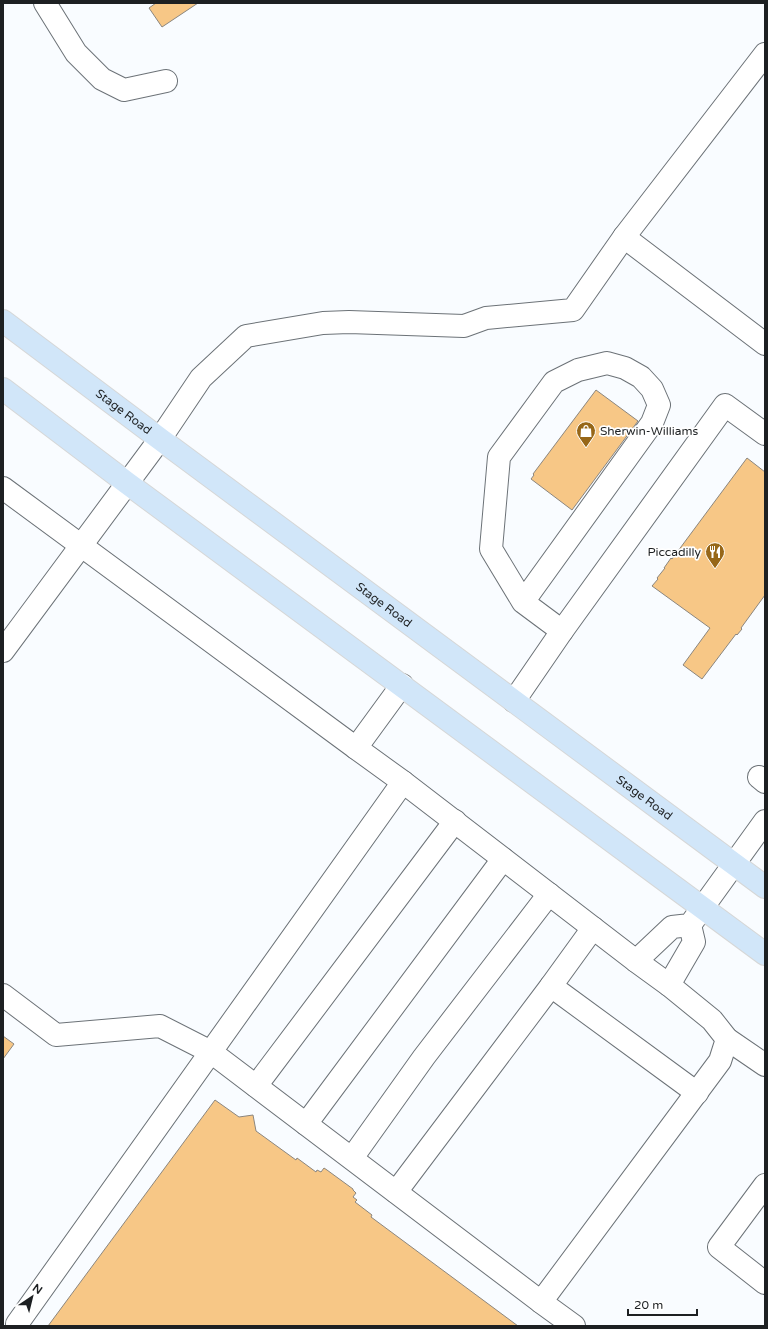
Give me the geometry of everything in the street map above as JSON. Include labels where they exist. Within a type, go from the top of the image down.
[{"type":"main road","name":"Stage Road","points":[[3,321],[765,887]]},
{"type":"main road","points":[[3,389],[127,483],[765,954]]},
{"type":"lane","points":[[45,3],[76,53],[102,79],[124,90],[166,81]]},
{"type":"lane","points":[[3,651],[160,439],[201,378],[246,336],[323,323],[349,322],[464,326],[486,318],[573,310],[624,238],[765,54]]},
{"type":"lane","points":[[624,238],[765,344]]},
{"type":"lane","points":[[523,602],[652,422],[659,405],[652,389],[641,377],[625,368],[608,363],[578,370],[554,382],[499,457],[491,549],[523,602],[562,631]]},
{"type":"lane","points":[[514,701],[562,631],[725,405],[765,434]]},
{"type":"lane","points":[[3,488],[455,821],[669,985],[712,1020],[727,1039],[765,1065]]},
{"type":"lane","points":[[356,748],[402,685]]},
{"type":"lane","points":[[17,1324],[403,782]]},
{"type":"lane","points":[[256,1086],[455,821]]},
{"type":"lane","points":[[636,961],[672,927],[690,925],[765,821]]},
{"type":"lane","points":[[306,1124],[503,859]]},
{"type":"lane","points":[[352,1158],[424,1057],[549,894]]},
{"type":"lane","points":[[669,985],[694,942],[690,925]]},
{"type":"lane","points":[[396,1192],[593,928]]},
{"type":"lane","points":[[550,986],[697,1093]]},
{"type":"lane","points":[[3,995],[56,1035],[160,1026],[210,1052],[574,1326]]},
{"type":"lane","points":[[542,1302],[720,1061],[727,1039]]},
{"type":"lane","points":[[765,1185],[719,1247],[765,1282]]},
{"type":"building","points":[[156,3],[198,3],[162,27],[149,8]]},
{"type":"building","name":"Sherwin-Williams","points":[[596,390],[638,421],[572,510],[531,479],[534,475],[533,474]]},
{"type":"building","name":"Piccadilly","points":[[747,458],[765,472],[765,595],[741,628],[742,629],[737,635],[736,634],[702,679],[683,665],[710,628],[652,586],[671,558],[672,559]]},
{"type":"building","points":[[3,1036],[14,1044],[3,1059]]},
{"type":"building","points":[[215,1100],[239,1117],[253,1115],[256,1131],[296,1160],[297,1158],[316,1172],[317,1170],[321,1172],[324,1168],[353,1189],[356,1193],[353,1197],[357,1200],[355,1202],[372,1215],[371,1217],[518,1326],[48,1326]]},
{"type":"place","name":"Sherwin-Williams","points":[[586,448]]},
{"type":"place","name":"Piccadilly","points":[[715,569]]}]
